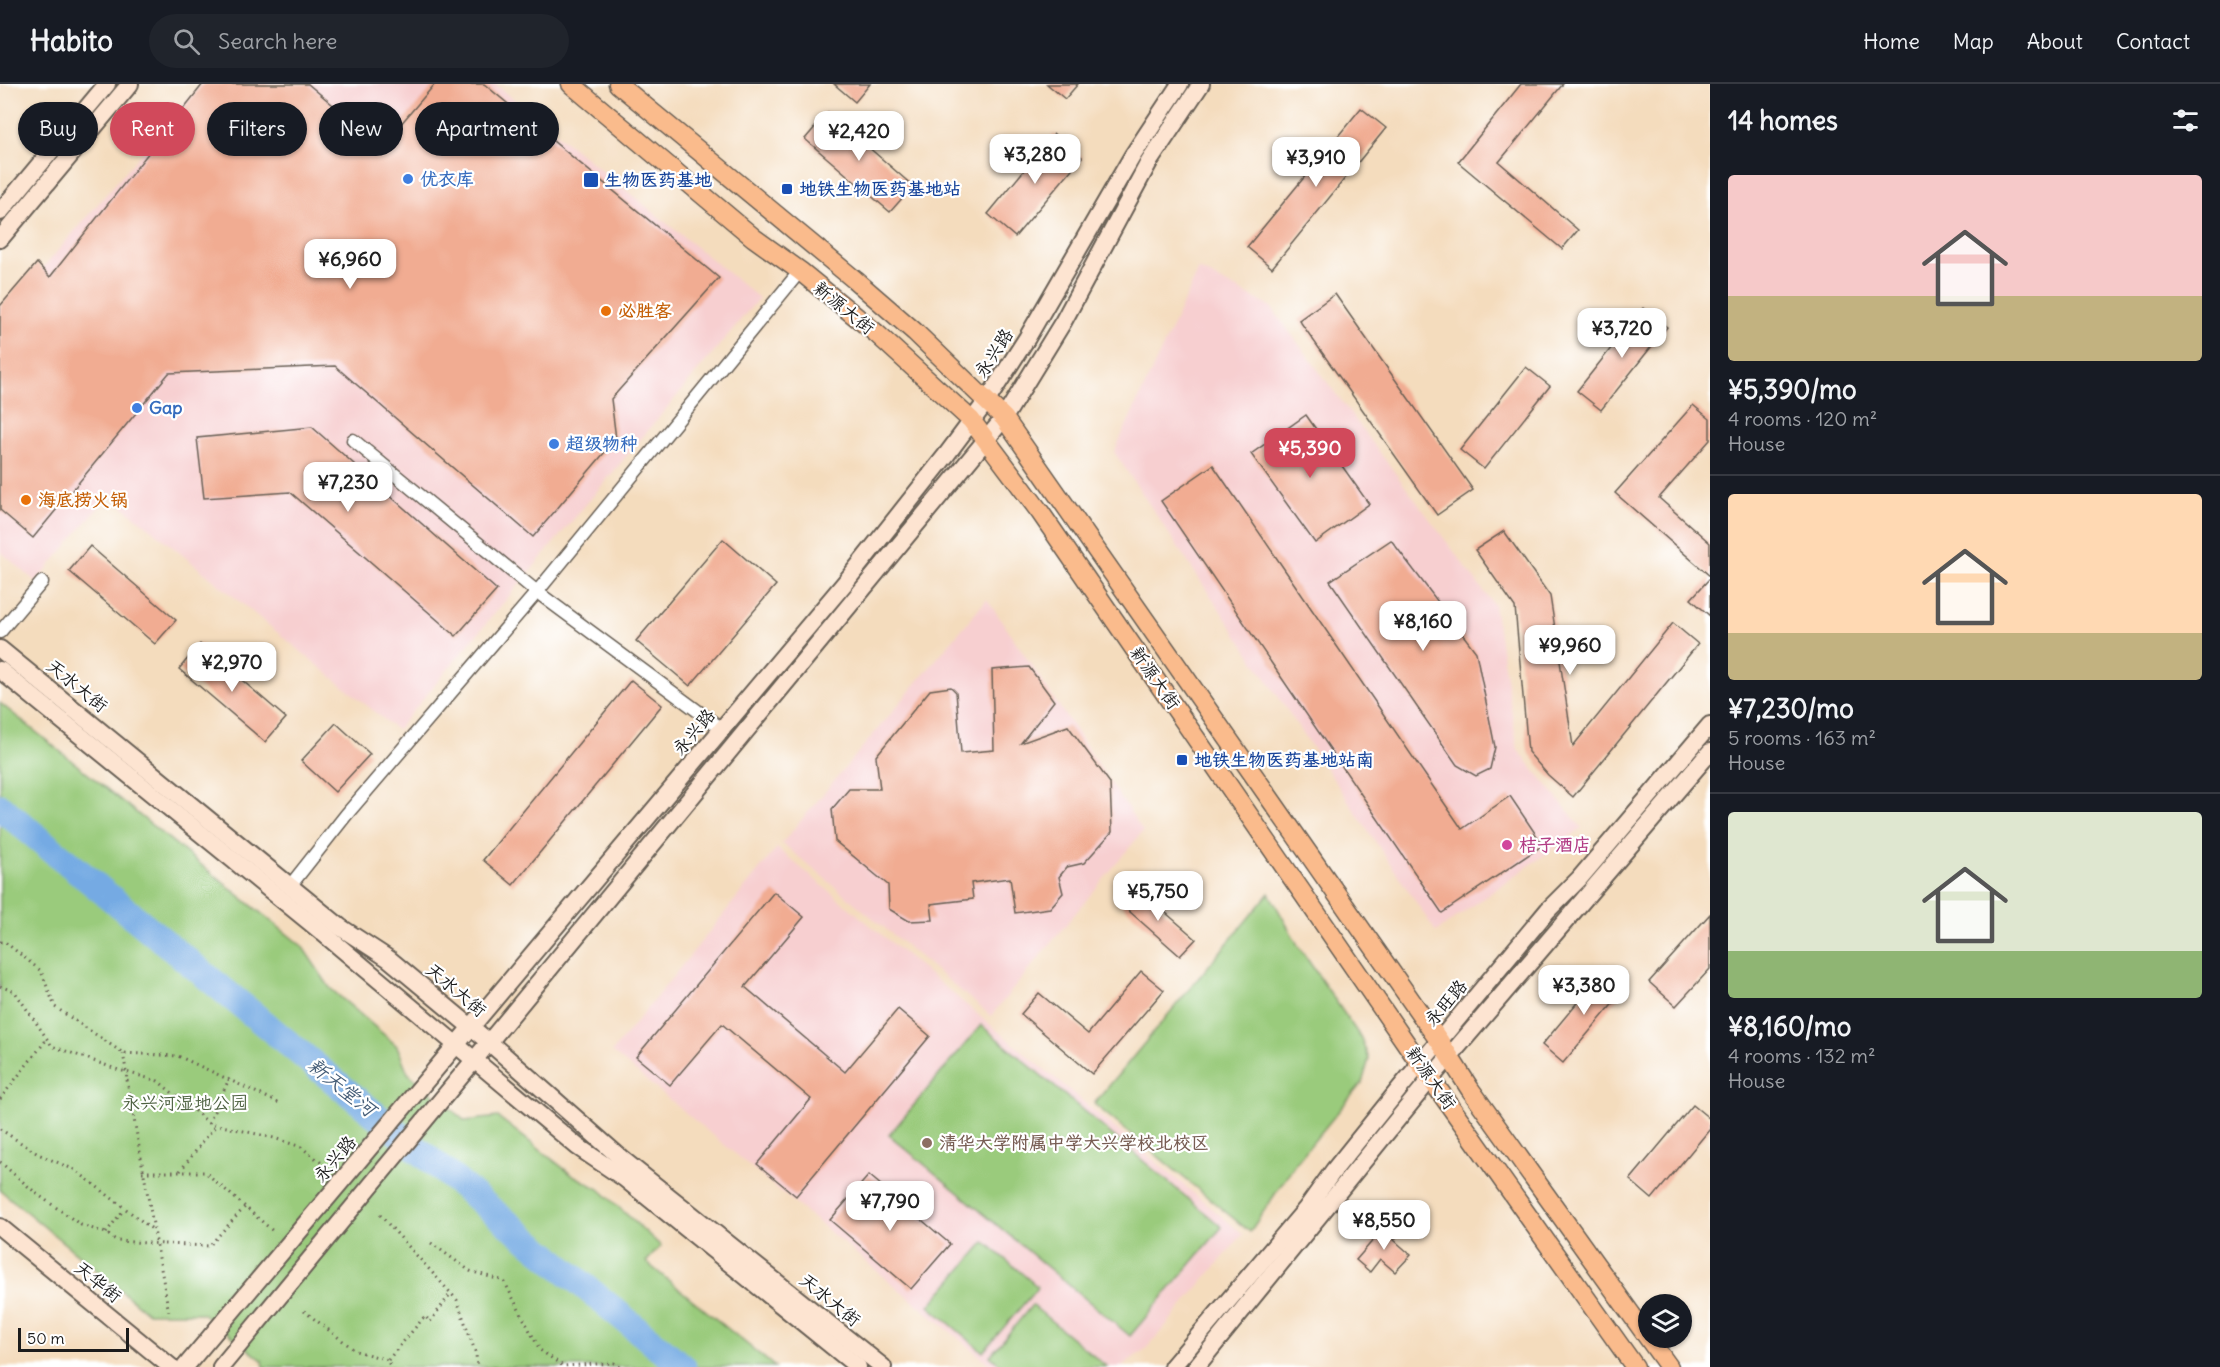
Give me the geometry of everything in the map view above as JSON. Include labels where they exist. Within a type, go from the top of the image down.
[{"type":"main road","points":[[0,212],[107,84]]},
{"type":"main road","points":[[0,239],[130,84]]},
{"type":"main road","name":"新源大街","points":[[571,84],[754,238],[800,271],[876,333],[971,420],[1040,512],[1426,1071],[1635,1367]]},
{"type":"main road","name":"新源大街","points":[[618,84],[855,280],[915,332],[1004,418],[1669,1367]]},
{"type":"main road","name":"永兴路","points":[[185,1367],[844,584],[947,454],[986,402],[1027,338],[1133,155],[1180,84]]},
{"type":"main road","points":[[221,1367],[1004,418],[1063,322],[1149,162],[1201,84]]},
{"type":"main road","name":"天水大街","points":[[0,649],[340,927],[389,959],[490,1043],[622,1159],[883,1367]]},
{"type":"main road","name":"天水大街","points":[[0,670],[314,925],[578,1147],[624,1178],[858,1367]]},
{"type":"main road","name":"永旺路","points":[[1196,1367],[1444,1049],[1548,910],[1579,879],[1710,725]]},
{"type":"main road","name":"永旺路","points":[[1444,1049],[1710,752]]},
{"type":"main road","name":"永旺路","points":[[1172,1367],[1306,1209],[1334,1170],[1426,1071]]},
{"type":"main road","name":"天华街","points":[[0,1227],[171,1367]]},
{"type":"street","points":[[289,885],[537,592],[800,271]]},
{"type":"street","points":[[353,440],[537,592],[722,729]]},
{"type":"street","points":[[0,632],[42,582]]},
{"type":"path","points":[[0,942],[5,942],[41,971],[55,1007],[123,1053],[178,1056],[279,1103]]},
{"type":"path","points":[[0,986],[15,992],[52,1046],[119,1070],[159,1081],[209,1123],[274,1138],[301,1147],[328,1168]]},
{"type":"path","points":[[0,1099],[47,1039]]},
{"type":"path","points":[[123,1053],[142,1172],[169,1313]]},
{"type":"path","points":[[209,1123],[229,1079]]},
{"type":"path","points":[[180,1171],[216,1125]]},
{"type":"path","points":[[0,1129],[38,1154],[75,1170],[153,1230]]},
{"type":"path","points":[[0,1162],[37,1194],[81,1225],[106,1233],[117,1241],[209,1246],[244,1207]]},
{"type":"path","points":[[142,1172],[205,1172],[274,1232]]},
{"type":"path","points":[[106,1233],[124,1209]]},
{"type":"path","points":[[380,1215],[457,1300],[477,1367]]},
{"type":"path","points":[[431,1243],[470,1271],[504,1281],[540,1350],[563,1366],[614,1363],[620,1367]]},
{"type":"path","points":[[388,1360],[425,1316],[430,1322],[451,1293]]},
{"type":"path","points":[[304,1311],[356,1351],[388,1360]]},
{"type":"path","points":[[388,1360],[390,1367]]},
{"type":"shaded area","points":[[201,84],[495,84],[517,102],[415,102],[415,156],[559,156],[559,136],[759,298],[397,730],[109,495],[36,582],[0,551],[0,318],[139,156],[195,156],[195,102],[186,102]]},
{"type":"shaded area","points":[[1199,269],[1271,307],[1494,605],[1518,750],[1582,828],[1436,932],[1114,452]]},
{"type":"shaded area","points":[[987,599],[1143,831],[991,1016],[782,843]]},
{"type":"shaded area","name":"清华大学附属中学大兴学校北校区","points":[[777,848],[1243,1234],[1147,1348],[1120,1367],[993,1367],[612,1052]]},
{"type":"green space","name":"永兴河湿地公园","points":[[0,703],[302,946],[330,988],[397,1046],[408,1073],[465,1121],[498,1117],[571,1174],[599,1189],[661,1246],[646,1262],[775,1367],[264,1367],[263,1361],[202,1313],[148,1313],[0,1190]]},
{"type":"green space","points":[[1269,893],[1299,947],[1361,1038],[1369,1059],[1362,1083],[1295,1164],[1250,1232],[1094,1104]]},
{"type":"green space","points":[[981,1025],[1222,1227],[1130,1336],[889,1135]]},
{"type":"green space","points":[[985,1242],[1038,1287],[983,1352],[929,1306]]},
{"type":"green space","points":[[1032,1305],[1107,1367],[1003,1367],[990,1356]]},
{"type":"building","points":[[203,84],[308,84],[329,102],[319,102],[319,156],[403,156],[403,121],[415,107],[415,156],[559,156],[559,146],[719,278],[611,399],[616,439],[533,537],[335,366],[169,373],[33,538],[0,510],[0,306],[37,263],[50,277],[146,156],[195,156],[195,102],[189,102]]},
{"type":"building","points":[[435,84],[484,84],[506,102],[420,102]]},
{"type":"building","points":[[834,84],[870,84],[855,102]]},
{"type":"building","points":[[1047,84],[1078,84],[1065,99]]},
{"type":"building","points":[[1521,84],[1563,84],[1499,162],[1578,230],[1562,249],[1458,162]]},
{"type":"building","points":[[1361,108],[1386,128],[1272,268],[1247,247]]},
{"type":"building","points":[[828,112],[913,186],[890,212],[805,139]]},
{"type":"building","points":[[1054,134],[1082,157],[1015,237],[988,214]]},
{"type":"building","points":[[1335,294],[1473,490],[1437,515],[1299,320]]},
{"type":"building","points":[[1643,308],[1667,327],[1601,410],[1577,391]]},
{"type":"building","points":[[1526,367],[1550,386],[1484,469],[1460,450]]},
{"type":"building","points":[[1693,405],[1710,419],[1710,440],[1659,498],[1710,543],[1710,576],[1615,493]]},
{"type":"building","points":[[1306,415],[1369,504],[1315,543],[1251,454]]},
{"type":"building","points":[[312,427],[497,590],[456,636],[290,492],[204,498],[197,438]]},
{"type":"building","points":[[1213,465],[1462,829],[1510,796],[1543,845],[1442,913],[1161,501]]},
{"type":"building","points":[[1504,531],[1550,596],[1573,746],[1673,623],[1698,644],[1573,797],[1548,775],[1528,752],[1515,607],[1475,550]]},
{"type":"building","points":[[723,539],[776,585],[690,686],[636,641]]},
{"type":"building","points":[[1391,540],[1476,652],[1495,747],[1490,769],[1476,776],[1457,765],[1330,581]]},
{"type":"building","points":[[90,546],[176,620],[155,644],[69,571]]},
{"type":"building","points":[[1710,578],[1710,616],[1691,599]]},
{"type":"building","points":[[200,644],[286,718],[265,742],[179,669]]},
{"type":"building","points":[[1029,667],[1054,701],[1021,743],[1068,726],[1110,783],[1112,832],[1084,863],[1067,867],[1059,877],[1063,893],[1050,908],[1015,913],[1010,878],[971,883],[973,899],[931,904],[933,920],[909,921],[889,909],[888,885],[835,841],[832,809],[849,789],[880,789],[876,756],[930,690],[951,687],[956,692],[961,753],[994,750],[992,670]]},
{"type":"building","points":[[631,680],[662,705],[513,885],[483,860]]},
{"type":"building","points":[[336,723],[370,754],[335,792],[301,761]]},
{"type":"building","points":[[1136,887],[1196,939],[1180,956],[1121,904]]},
{"type":"building","points":[[774,892],[804,917],[745,987],[845,1072],[898,1009],[930,1036],[796,1196],[757,1164],[811,1099],[722,1024],[670,1085],[636,1057]]},
{"type":"building","points":[[1710,914],[1710,969],[1676,1006],[1649,982]]},
{"type":"building","points":[[1605,969],[1626,988],[1563,1063],[1542,1045]]},
{"type":"building","points":[[1141,971],[1164,990],[1092,1074],[1021,1014],[1039,993],[1088,1034]]},
{"type":"building","points":[[1693,1105],[1710,1119],[1710,1129],[1652,1199],[1630,1180]]},
{"type":"building","points":[[869,1175],[950,1244],[911,1289],[830,1220]]},
{"type":"building","points":[[1388,1223],[1400,1233],[1394,1240],[1411,1255],[1395,1272],[1380,1259],[1370,1272],[1356,1260]]},
{"type":"waterway","name":"新天堂河","points":[[0,807],[683,1367]]},
{"type":"place","name":"优衣库","points":[[408,179]]},
{"type":"place","name":"生物医药基地","points":[[591,180]]},
{"type":"place","name":"地铁生物医药基地站","points":[[787,189]]},
{"type":"place","name":"必胜客","points":[[606,311]]},
{"type":"place","name":"Gap","points":[[137,408]]},
{"type":"place","name":"超级物种","points":[[554,444]]},
{"type":"place","name":"海底捞火锅","points":[[26,500]]},
{"type":"place","name":"地铁生物医药基地站南","points":[[1182,760]]},
{"type":"place","name":"桔子酒店","points":[[1507,845]]},
{"type":"place","name":"清华大学附属中学大兴学校北校区","points":[[927,1143]]}]
